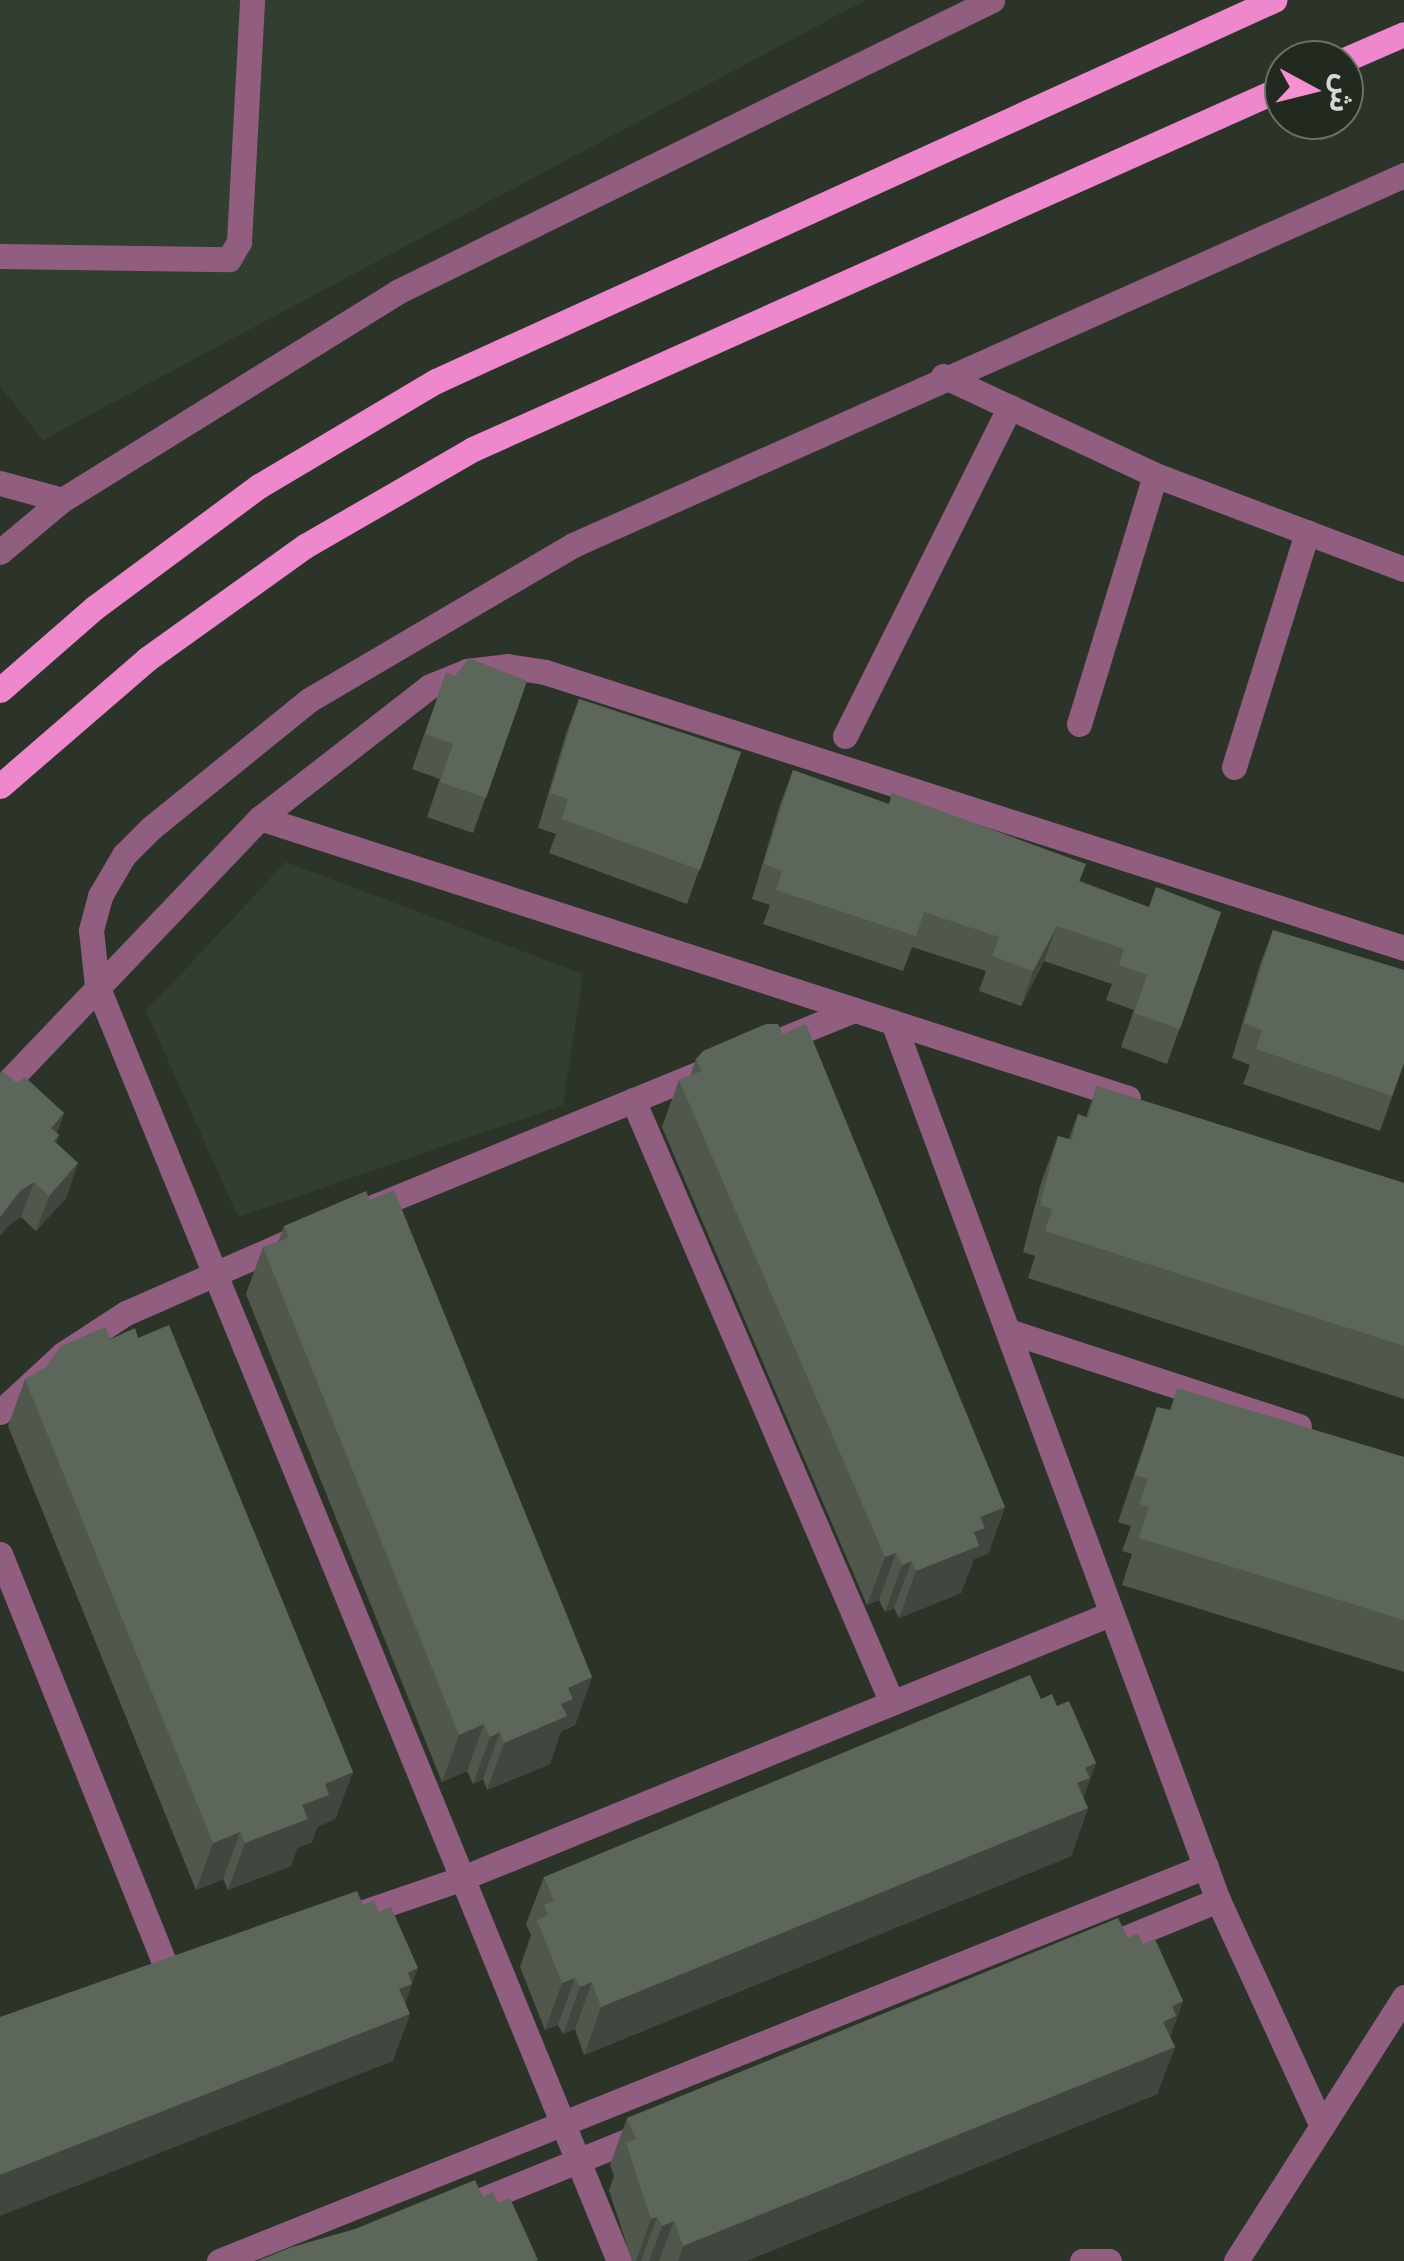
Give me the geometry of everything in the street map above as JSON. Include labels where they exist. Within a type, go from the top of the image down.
[{"type":"main road","points":[[0,690],[94,608],[259,486],[436,381],[1274,0]]},
{"type":"main road","points":[[1364,51],[1404,34]]},
{"type":"main road","points":[[0,786],[161,649],[305,546],[473,449],[1264,96]]},
{"type":"street","points":[[0,256],[228,259],[239,242],[252,0]]},
{"type":"street","points":[[0,552],[62,500],[398,292],[992,0]]},
{"type":"street","points":[[619,2261],[97,986],[90,930],[100,896],[124,855],[309,700],[573,545],[943,376],[1404,175]]},
{"type":"street","points":[[943,376],[1155,475],[1404,569]]},
{"type":"street","points":[[845,736],[1010,407]]},
{"type":"street","points":[[1079,724],[1155,475]]},
{"type":"street","points":[[0,483],[62,500]]},
{"type":"street","points":[[1234,767],[1307,532]]},
{"type":"street","points":[[0,1090],[260,818],[430,686],[467,671],[506,666],[545,672],[1404,948]]},
{"type":"street","points":[[260,818],[1158,1108]]},
{"type":"street","points":[[0,1412],[94,1332],[216,1272],[854,1010]]},
{"type":"street","points":[[893,1022],[1218,1900],[1322,2126]]},
{"type":"street","points":[[633,1100],[892,1703]]},
{"type":"street","points":[[1008,1331],[1328,1436]]},
{"type":"street","points":[[0,1554],[180,1976],[137,1991]]},
{"type":"street","points":[[315,1929],[460,1879],[1110,1614]]},
{"type":"street","points":[[219,2261],[1206,1866]]},
{"type":"street","points":[[1072,1959],[1218,1900]]},
{"type":"street","points":[[1236,2261],[1404,1996]]},
{"type":"street","points":[[438,2218],[670,2123]]},
{"type":"street","points":[[1082,2261],[1109,2261]]},
{"type":"shaded area","points":[[0,0],[866,0],[43,440],[0,386]]},
{"type":"shaded area","points":[[286,862],[583,974],[563,1105],[238,1217],[146,1011]]},
{"type":"building","points":[[469,658],[527,681],[486,798],[440,782],[453,744],[425,734],[446,673],[455,676]]},
{"type":"building","points":[[579,699],[741,752],[700,870],[562,819],[568,799],[550,793]]},
{"type":"building","points":[[793,770],[889,804],[892,793],[1086,864],[1079,882],[1149,907],[1156,887],[1221,912],[1180,1029],[1134,1013],[1147,975],[1119,965],[1124,949],[1057,926],[1033,971],[992,956],[999,937],[924,912],[916,936],[776,890],[782,871],[764,864]]},
{"type":"building","points":[[1273,930],[1404,970],[1404,1063],[1392,1096],[1256,1049],[1262,1030],[1244,1023]]},
{"type":"building","points":[[766,1024],[778,1024],[783,1034],[806,1024],[1005,1507],[980,1517],[985,1528],[974,1532],[979,1546],[916,1571],[912,1561],[902,1565],[896,1553],[885,1557],[679,1080],[702,1071],[696,1059],[703,1051]]},
{"type":"building","points":[[0,1073],[17,1083],[25,1077],[64,1113],[51,1128],[59,1135],[54,1141],[78,1163],[49,1196],[34,1182],[20,1191],[0,1217]]},
{"type":"building","points":[[1097,1086],[1404,1183],[1404,1346],[1045,1231],[1052,1209],[1040,1205],[1058,1136],[1072,1140],[1078,1114],[1088,1118]]},
{"type":"building","points":[[394,1190],[592,1677],[568,1688],[573,1699],[561,1704],[567,1716],[504,1743],[500,1732],[490,1737],[484,1724],[459,1735],[263,1247],[289,1238],[284,1226],[366,1191],[370,1200]]},
{"type":"building","points":[[169,1325],[353,1772],[325,1784],[329,1795],[302,1805],[308,1819],[245,1843],[240,1832],[213,1843],[25,1379],[46,1367],[61,1346],[105,1327],[111,1339],[135,1328],[138,1338]]},
{"type":"building","points":[[1177,1388],[1404,1457],[1404,1620],[1139,1538],[1149,1507],[1139,1504],[1148,1479],[1135,1475],[1157,1407],[1170,1411]]},
{"type":"building","points":[[1030,1675],[1041,1699],[1052,1694],[1057,1706],[1069,1701],[1096,1763],[1085,1768],[1090,1778],[1077,1783],[1088,1808],[601,2007],[592,1982],[580,1987],[575,1978],[562,1983],[537,1920],[548,1915],[544,1905],[554,1901],[544,1877]]},
{"type":"building","points":[[357,1891],[363,1905],[374,1900],[379,1912],[391,1907],[418,1968],[408,1973],[412,1984],[399,1989],[410,2014],[0,2175],[0,2017]]},
{"type":"building","points":[[1118,1918],[1128,1938],[1138,1933],[1143,1944],[1155,1939],[1183,2001],[1172,2006],[1176,2016],[1163,2022],[1175,2047],[683,2246],[674,2221],[662,2226],[657,2217],[651,2219],[626,2143],[636,2139],[627,2118]]},
{"type":"building","points":[[475,2180],[483,2197],[493,2191],[498,2203],[510,2198],[538,2260],[257,2261],[355,2229]]}]
